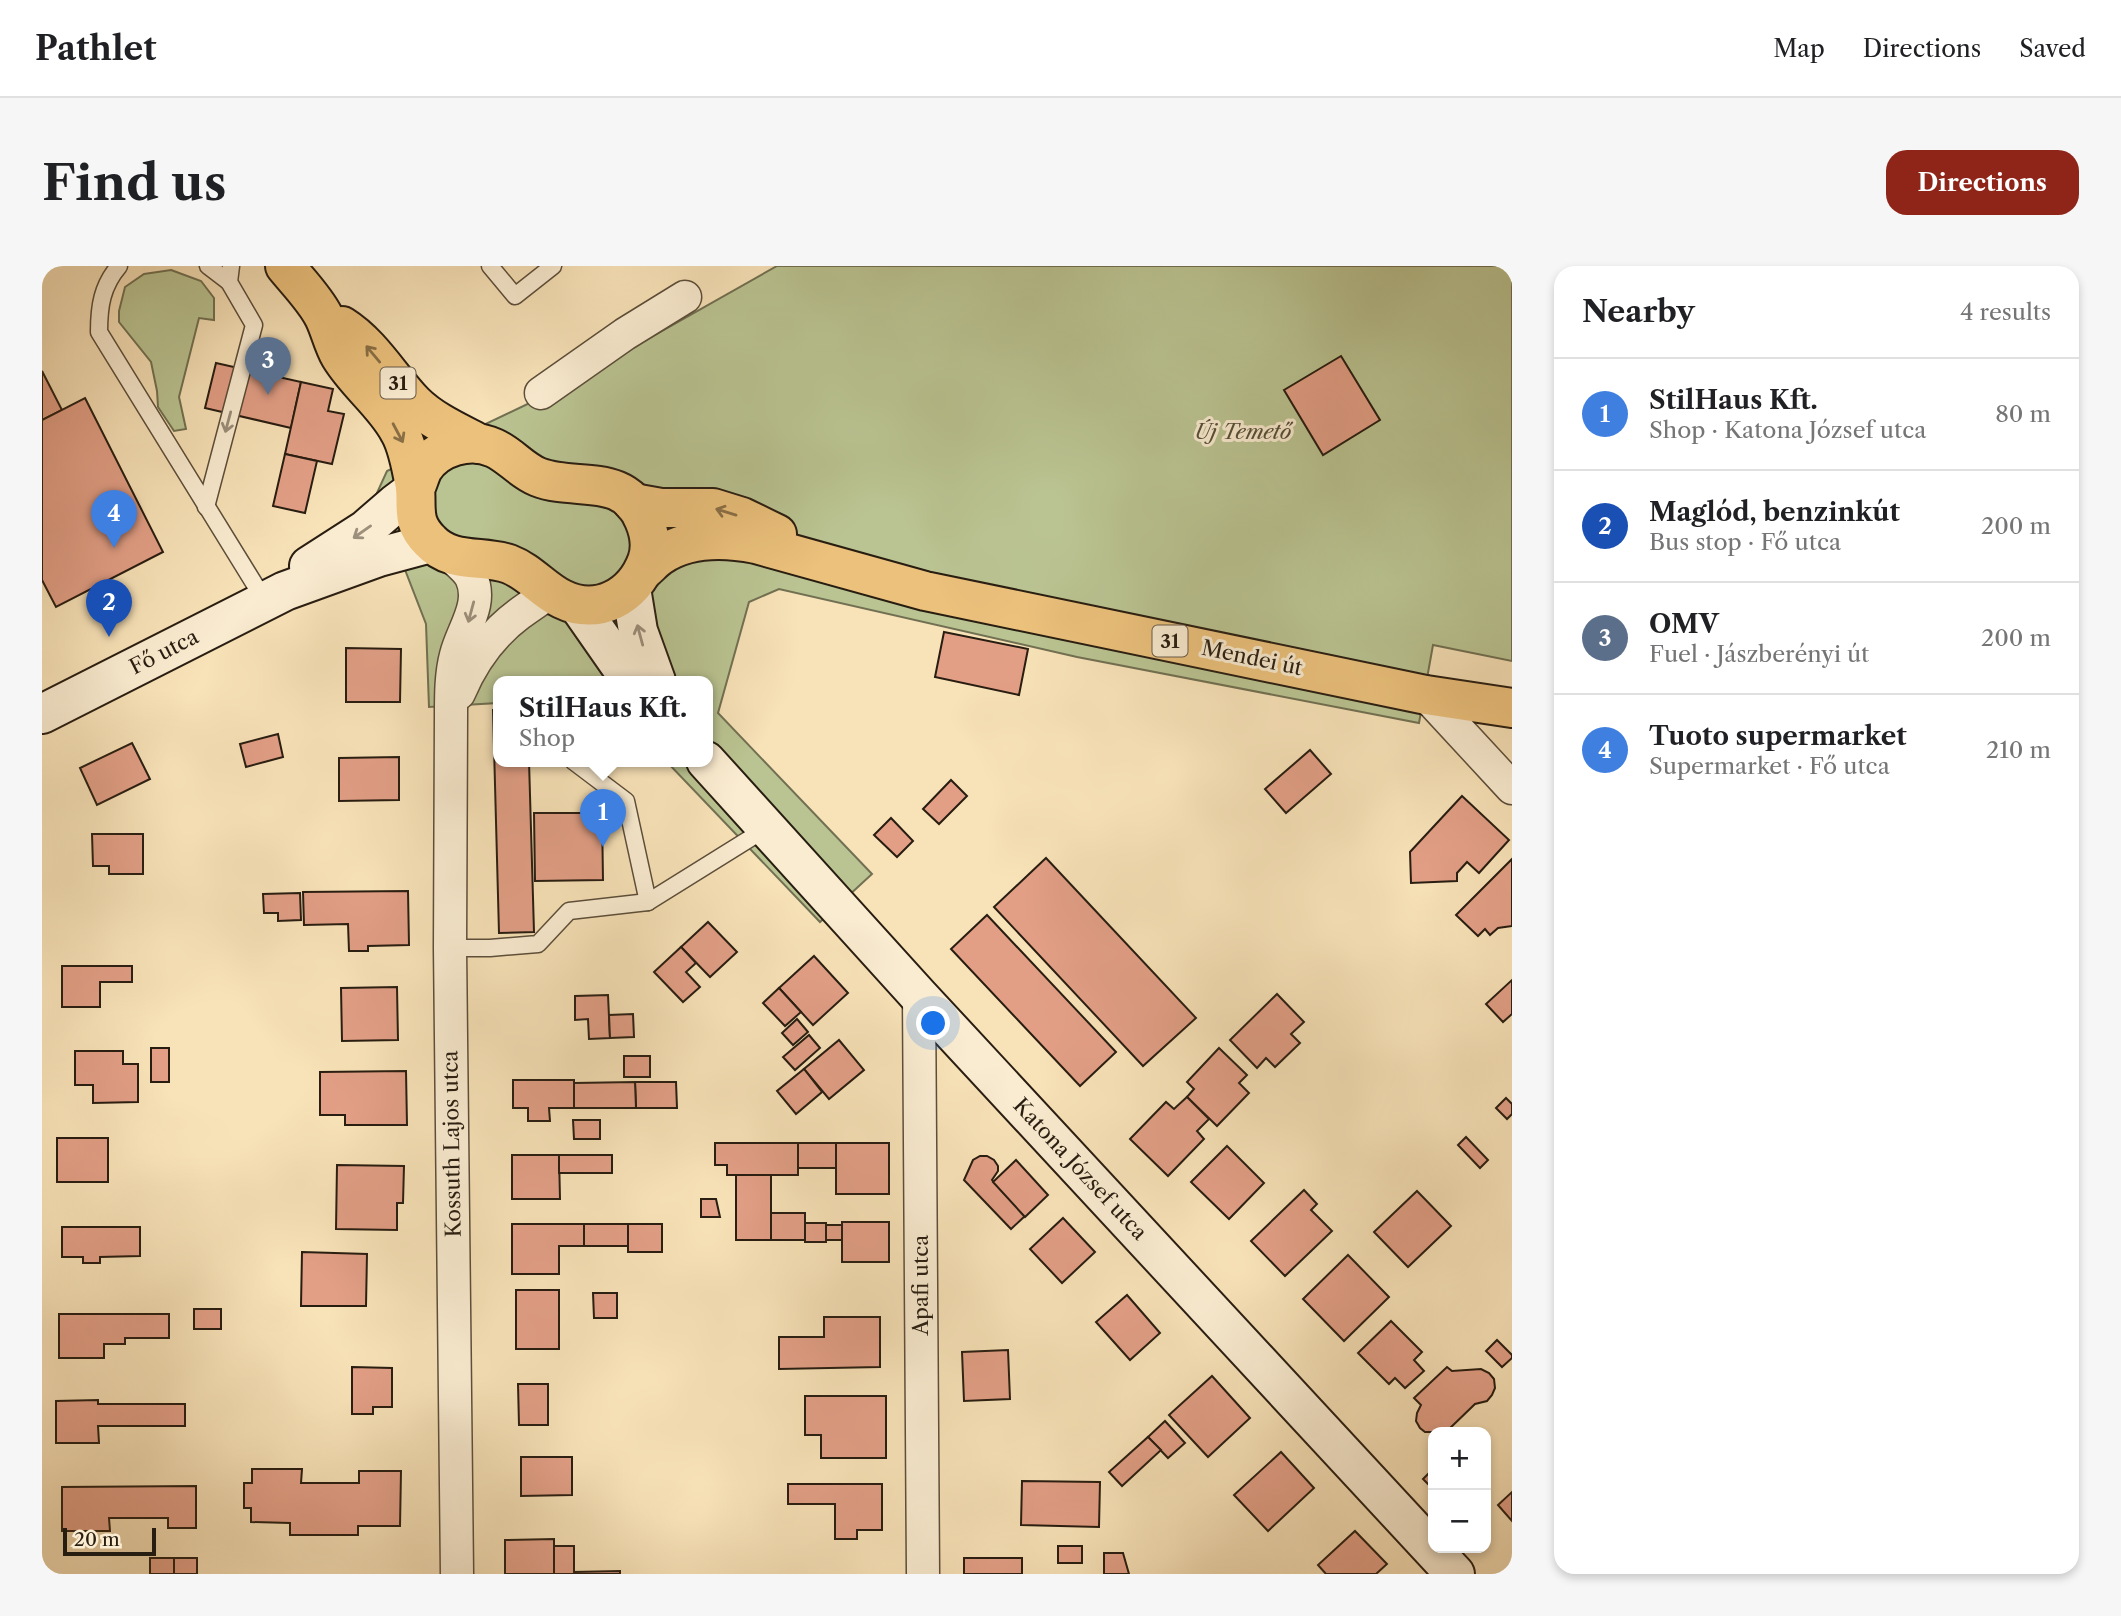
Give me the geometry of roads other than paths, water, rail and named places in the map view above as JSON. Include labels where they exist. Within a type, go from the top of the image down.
[{"type":"main road","name":"31","points":[[285,266],[323,314],[340,356],[400,431],[415,489],[415,513],[424,534],[440,549]]},
{"type":"main road","name":"31","points":[[323,314],[358,336],[415,404],[431,417],[480,444],[505,454],[536,476],[566,484],[599,484],[616,489],[632,503],[661,508],[713,508],[733,514],[775,533],[830,565]]},
{"type":"main road","points":[[415,489],[423,469],[435,456],[461,444],[480,444]]},
{"type":"main road","name":"Fő utca","points":[[275,596],[310,565],[365,530],[415,489]]},
{"type":"main road","points":[[632,503],[642,514],[649,536],[650,552],[637,579],[638,631],[654,676]]},
{"type":"main road","name":"31","points":[[565,598],[607,603],[661,555],[709,540],[756,544],[830,565]]},
{"type":"main road","points":[[440,549],[468,559],[506,563],[565,598],[627,676]]},
{"type":"main road","name":"Fő utca","points":[[42,714],[275,596],[379,557],[440,549]]},
{"type":"main road","name":"Mendei út","points":[[830,565],[925,591],[1426,695],[1512,708]]},
{"type":"main road","name":"Katona József utca","points":[[712,767],[919,996],[1455,1574]]},
{"type":"street","points":[[541,393],[625,334],[685,297]]},
{"type":"street","name":"Kossuth Lajos utca","points":[[440,549],[471,575],[475,598],[472,614],[456,653],[451,714],[450,948],[457,1574]]},
{"type":"street","name":"Kossuth Lajos utca","points":[[451,714],[475,659],[499,632],[518,615],[565,598]]},
{"type":"street","points":[[1426,695],[1512,788]]},
{"type":"street","name":"Apafi utca","points":[[919,996],[923,1574]]},
{"type":"lane","points":[[119,266],[107,281],[102,293],[99,332],[206,507],[275,596]]},
{"type":"lane","points":[[206,507],[254,325],[230,274],[208,266]]},
{"type":"lane","points":[[490,266],[514,296],[552,266]]},
{"type":"lane","points":[[581,767],[626,801],[649,902]]},
{"type":"lane","points":[[450,948],[538,944],[569,911],[649,902],[754,836],[763,823]]},
{"type":"place","name":"OMV","points":[[268,395]]},
{"type":"place","name":"Tuoto supermarket","points":[[114,548]]},
{"type":"place","name":"Maglód, benzinkút","points":[[109,637]]},
{"type":"place","name":"StilHaus Kft.","points":[[603,847]]},
{"type":"park label","name":"Új Temető","points":[[1243,432]]}]
